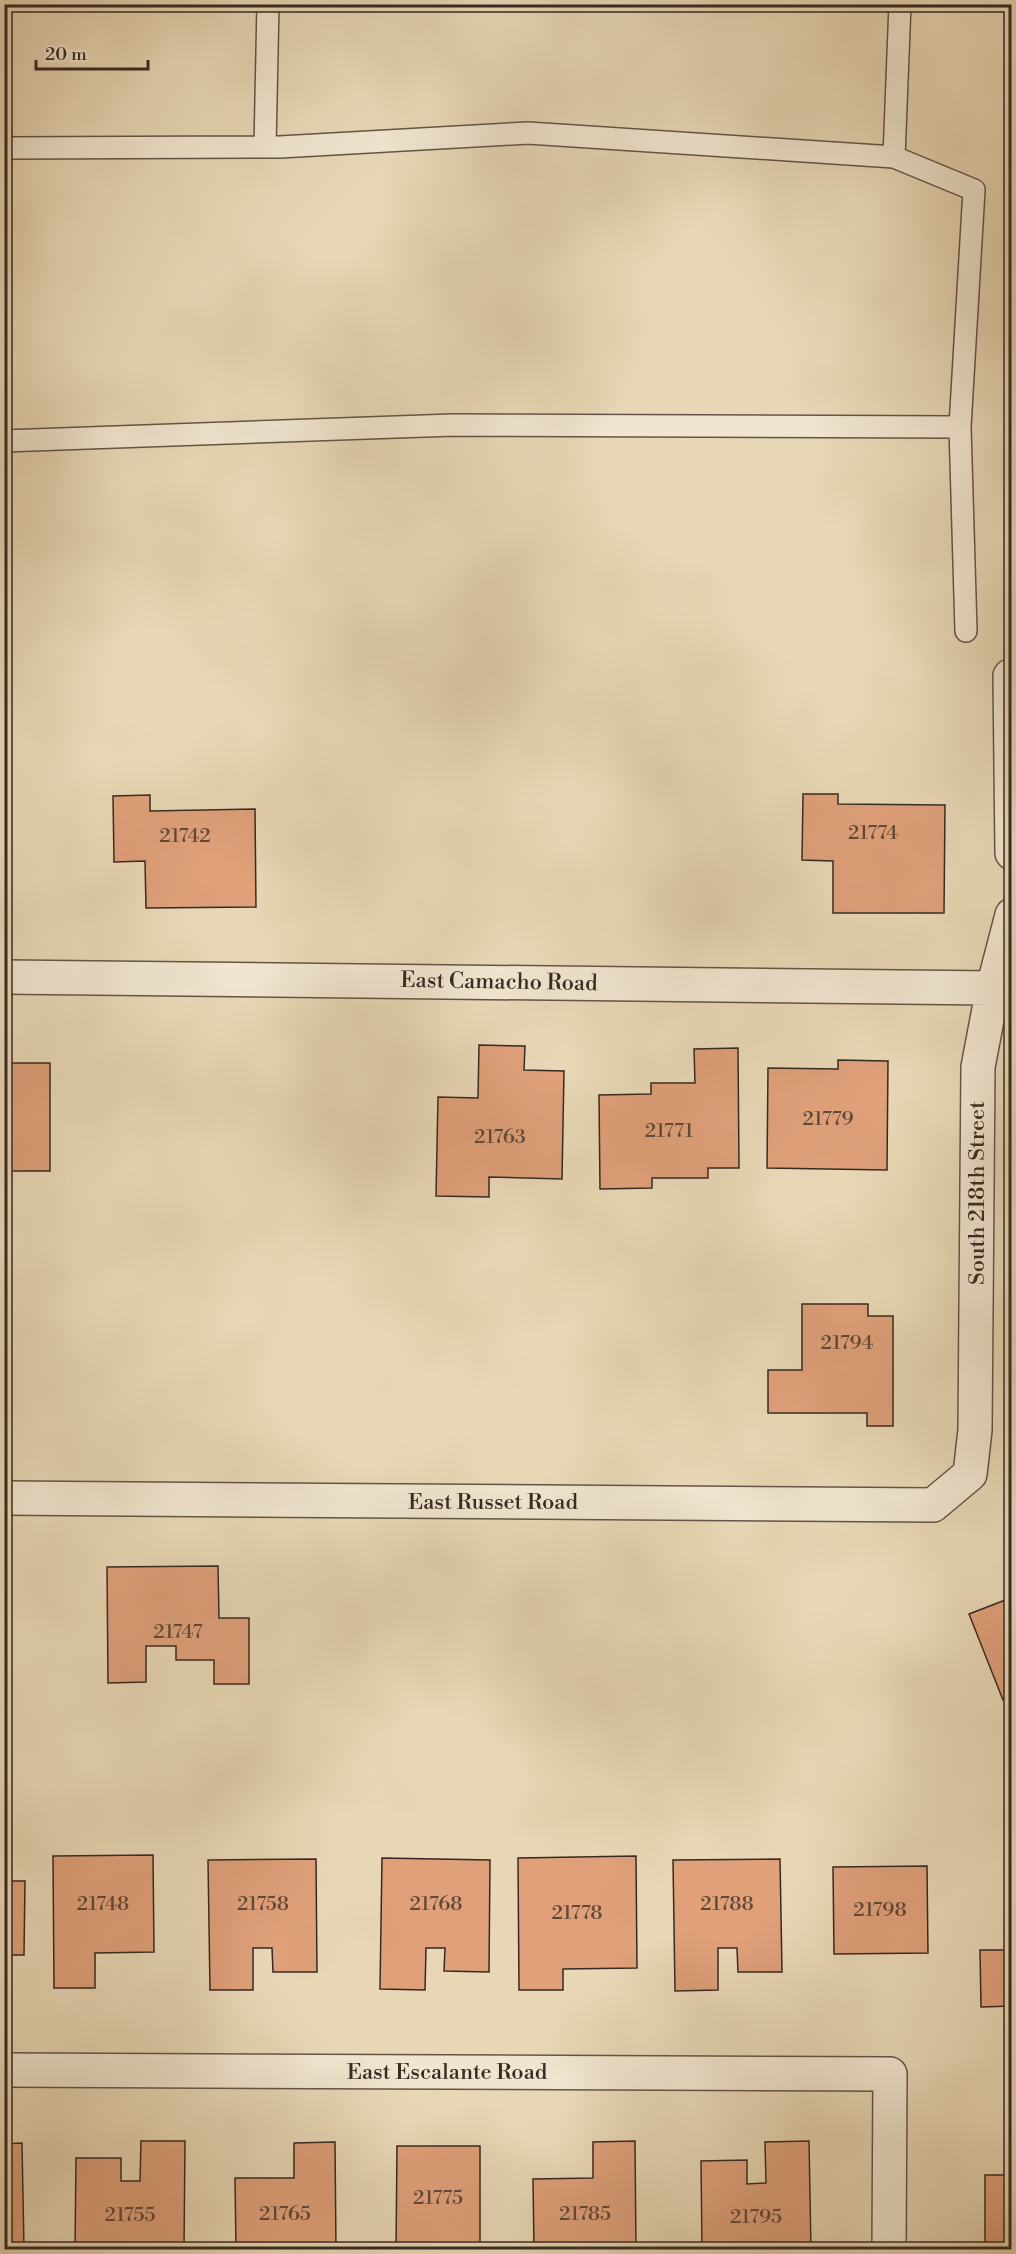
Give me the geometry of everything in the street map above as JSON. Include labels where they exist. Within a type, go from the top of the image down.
[{"type":"street","points":[[1010,676],[1011,853]]},
{"type":"street","name":"South 218th Street","points":[[970,1474],[975,1430],[978,1067],[993,988],[1011,915]]},
{"type":"street","name":"East Camacho Road","points":[[4,977],[993,988]]},
{"type":"street","name":"East Russet Road","points":[[4,1498],[933,1505],[970,1474]]},
{"type":"street","name":"East Escalante Road","points":[[4,2070],[890,2074],[889,2250]]},
{"type":"lane","points":[[265,147],[268,4]]},
{"type":"lane","points":[[894,157],[900,4]]},
{"type":"lane","points":[[4,148],[265,147],[528,133],[894,157],[974,190],[960,427],[966,632]]},
{"type":"lane","points":[[4,441],[453,425],[960,427]]},
{"type":"building","points":[[803,794],[838,794],[838,804],[945,805],[944,913],[833,913],[833,861],[802,860]]},
{"type":"building","points":[[150,795],[150,811],[255,809],[256,907],[146,908],[145,861],[114,862],[113,796]]},
{"type":"building","points":[[4,1042],[10,1042],[10,1063],[50,1063],[50,1171],[4,1171]]},
{"type":"building","points":[[479,1045],[525,1046],[524,1070],[564,1071],[562,1179],[489,1177],[489,1197],[436,1196],[438,1097],[478,1098]]},
{"type":"building","points":[[738,1048],[739,1168],[708,1168],[708,1178],[652,1178],[652,1188],[600,1189],[599,1095],[651,1094],[651,1083],[695,1083],[694,1049]]},
{"type":"building","points":[[838,1060],[888,1061],[887,1170],[767,1168],[768,1068],[838,1069]]},
{"type":"building","points":[[802,1304],[868,1304],[868,1316],[893,1316],[893,1426],[867,1426],[867,1413],[768,1413],[768,1370],[802,1370]]},
{"type":"building","points":[[218,1566],[219,1618],[249,1618],[249,1684],[214,1684],[214,1660],[176,1660],[176,1646],[146,1646],[146,1682],[108,1683],[107,1567]]},
{"type":"building","points":[[1008,1599],[1012,1605],[1012,1696],[1003,1700],[969,1614]]},
{"type":"building","points":[[153,1855],[154,1952],[95,1953],[95,1988],[54,1988],[53,1856]]},
{"type":"building","points":[[636,1856],[637,1968],[563,1969],[563,1990],[519,1990],[518,1858]]},
{"type":"building","points":[[382,1858],[490,1860],[489,1972],[444,1971],[445,1948],[426,1948],[425,1990],[380,1989]]},
{"type":"building","points":[[316,1859],[317,1972],[273,1972],[272,1948],[253,1948],[253,1990],[210,1990],[208,1860]]},
{"type":"building","points":[[780,1859],[782,1972],[738,1972],[737,1948],[718,1948],[718,1990],[675,1991],[673,1860]]},
{"type":"building","points":[[927,1866],[928,1953],[834,1954],[833,1867]]},
{"type":"building","points":[[4,1881],[25,1881],[24,1955],[4,1955]]},
{"type":"building","points":[[980,1950],[1012,1950],[1012,2006],[981,2007]]},
{"type":"building","points":[[141,2141],[185,2141],[184,2250],[75,2250],[76,2158],[121,2158],[121,2181],[140,2181]]},
{"type":"building","points":[[635,2141],[636,2250],[534,2250],[533,2179],[593,2178],[593,2142]]},
{"type":"building","points":[[809,2141],[811,2250],[702,2250],[701,2161],[747,2160],[747,2184],[766,2183],[765,2142]]},
{"type":"building","points":[[335,2142],[336,2250],[236,2250],[235,2178],[294,2178],[294,2143]]},
{"type":"building","points":[[22,2143],[24,2250],[4,2250],[4,2144]]},
{"type":"building","points":[[397,2146],[480,2146],[480,2250],[396,2250]]},
{"type":"building","points":[[985,2175],[1012,2175],[1012,2250],[963,2250],[963,2247],[985,2247]]}]
